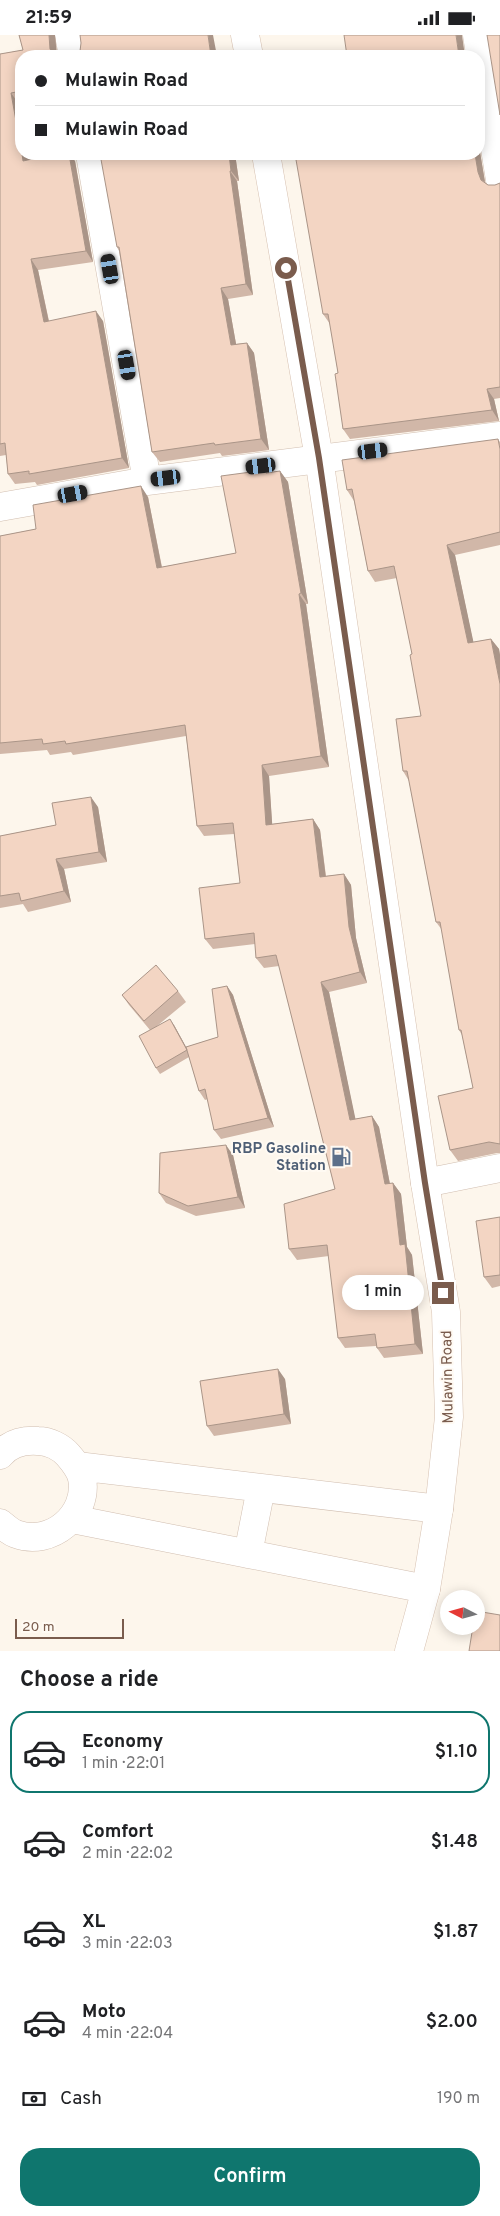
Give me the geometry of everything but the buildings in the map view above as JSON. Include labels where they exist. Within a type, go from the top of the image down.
[{"type":"street","points":[[69,35],[72,50]]},
{"type":"street","points":[[245,35],[248,50]]},
{"type":"street","points":[[477,35],[479,50]]},
{"type":"street","points":[[485,85],[500,180]]},
{"type":"street","points":[[91,160],[147,481]]},
{"type":"street","name":"Mulawin Road","points":[[267,160],[319,458],[425,1183],[446,1311],[449,1417],[440,1509],[426,1589],[409,1651]]},
{"type":"street","points":[[0,507],[147,481],[500,436]]},
{"type":"street","points":[[425,1183],[500,1168]]},
{"type":"street","points":[[0,1523],[16,1534],[36,1537],[56,1532],[72,1519],[79,1507],[82,1493],[82,1479],[77,1466],[64,1450],[45,1441],[24,1440],[2,1447]]},
{"type":"street","points":[[77,1466],[440,1509]]},
{"type":"street","points":[[248,1554],[261,1488]]},
{"type":"street","points":[[72,1519],[426,1589]]},
{"type":"place","name":"RBP Gasoline Station","points":[[341,1157]]},
{"type":"route","points":[[286,268],[319,458],[425,1183],[443,1293]]}]
